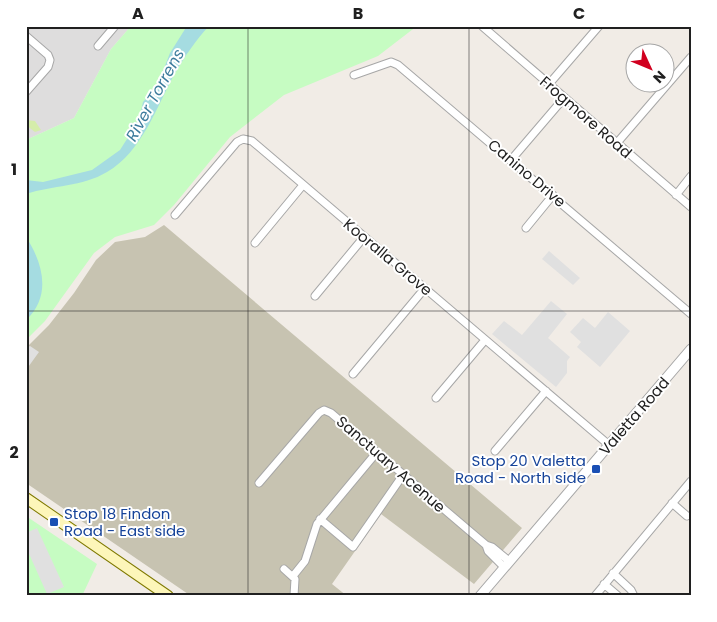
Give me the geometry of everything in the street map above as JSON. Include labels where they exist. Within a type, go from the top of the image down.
[{"type":"main road","points":[[26,498],[168,596]]},
{"type":"street","points":[[98,46],[115,26]]},
{"type":"street","name":"Frogmore Road","points":[[482,26],[691,207]]},
{"type":"street","points":[[548,84],[599,26]]},
{"type":"street","points":[[26,36],[48,55],[50,60],[48,67],[26,92]]},
{"type":"street","points":[[616,144],[691,57]]},
{"type":"street","name":"Canino Drive","points":[[354,75],[391,62],[398,65],[691,314]]},
{"type":"street","points":[[511,160],[564,98]]},
{"type":"street","name":"Kooralla Grove","points":[[175,216],[237,142],[243,139],[252,142],[609,445]]},
{"type":"street","points":[[676,195],[691,176]]},
{"type":"street","points":[[255,243],[303,185]]},
{"type":"street","points":[[526,228],[553,196]]},
{"type":"street","points":[[315,296],[364,237]]},
{"type":"street","points":[[353,374],[424,288]]},
{"type":"street","points":[[436,398],[485,340]]},
{"type":"street","name":"Valetta Road","points":[[480,596],[691,349]]},
{"type":"street","points":[[495,451],[546,391]]},
{"type":"street","name":"Sanctuary Acenue","points":[[259,483],[319,413],[324,410],[331,413],[486,545],[494,558],[507,564]]},
{"type":"street","points":[[293,576],[306,561],[320,519],[377,452]]},
{"type":"street","points":[[320,519],[353,547],[403,475]]},
{"type":"street","points":[[594,596],[691,481]]},
{"type":"street","points":[[672,503],[686,516]]},
{"type":"street","points":[[284,569],[293,576],[296,587],[294,596]]},
{"type":"street","points":[[613,573],[632,590],[634,596]]},
{"type":"street","points":[[604,584],[618,596]]},
{"type":"shaded area","points":[[26,26],[131,26],[111,49],[74,118],[26,140]]},
{"type":"shaded area","points":[[164,225],[522,528],[474,584],[381,514],[332,584],[347,596],[191,596],[26,483],[26,348],[49,325],[74,293],[96,260],[115,242],[145,237]]},
{"type":"shaded area","points":[[549,251],[580,278],[573,285],[542,259]]},
{"type":"shaded area","points":[[551,301],[567,314],[548,338],[570,357],[567,361],[567,373],[556,387],[492,334],[504,321],[522,335]]},
{"type":"shaded area","points":[[608,312],[630,331],[600,367],[577,347],[581,342],[570,332],[583,318],[595,328]]},
{"type":"shaded area","points":[[30,346],[39,352],[26,370],[26,348]]},
{"type":"shaded area","points":[[37,528],[64,587],[47,594],[26,547],[26,533]]},
{"type":"green space","points":[[131,26],[417,26],[378,56],[284,95],[230,137],[174,205],[154,225],[115,237],[94,253],[45,321],[26,340],[26,140],[74,118],[111,49]]},
{"type":"green space","points":[[26,120],[35,121],[41,130],[35,132],[26,125]]},
{"type":"green space","points":[[26,516],[97,564],[82,596],[26,596]]},
{"type":"water","name":"River Torrens","points":[[187,26],[209,26],[175,73],[147,127],[130,153],[107,172],[97,177],[26,194],[26,180],[43,182],[92,170],[120,150],[139,120],[143,102],[157,86],[170,53]]},
{"type":"water","points":[[26,237],[37,258],[42,279],[42,290],[34,311],[26,320],[28,295]]},
{"type":"place","name":"Stop 20 Valetta Road - North side","points":[[596,469]]},
{"type":"place","name":"Stop 18 Findon Road - East side","points":[[54,522]]}]
